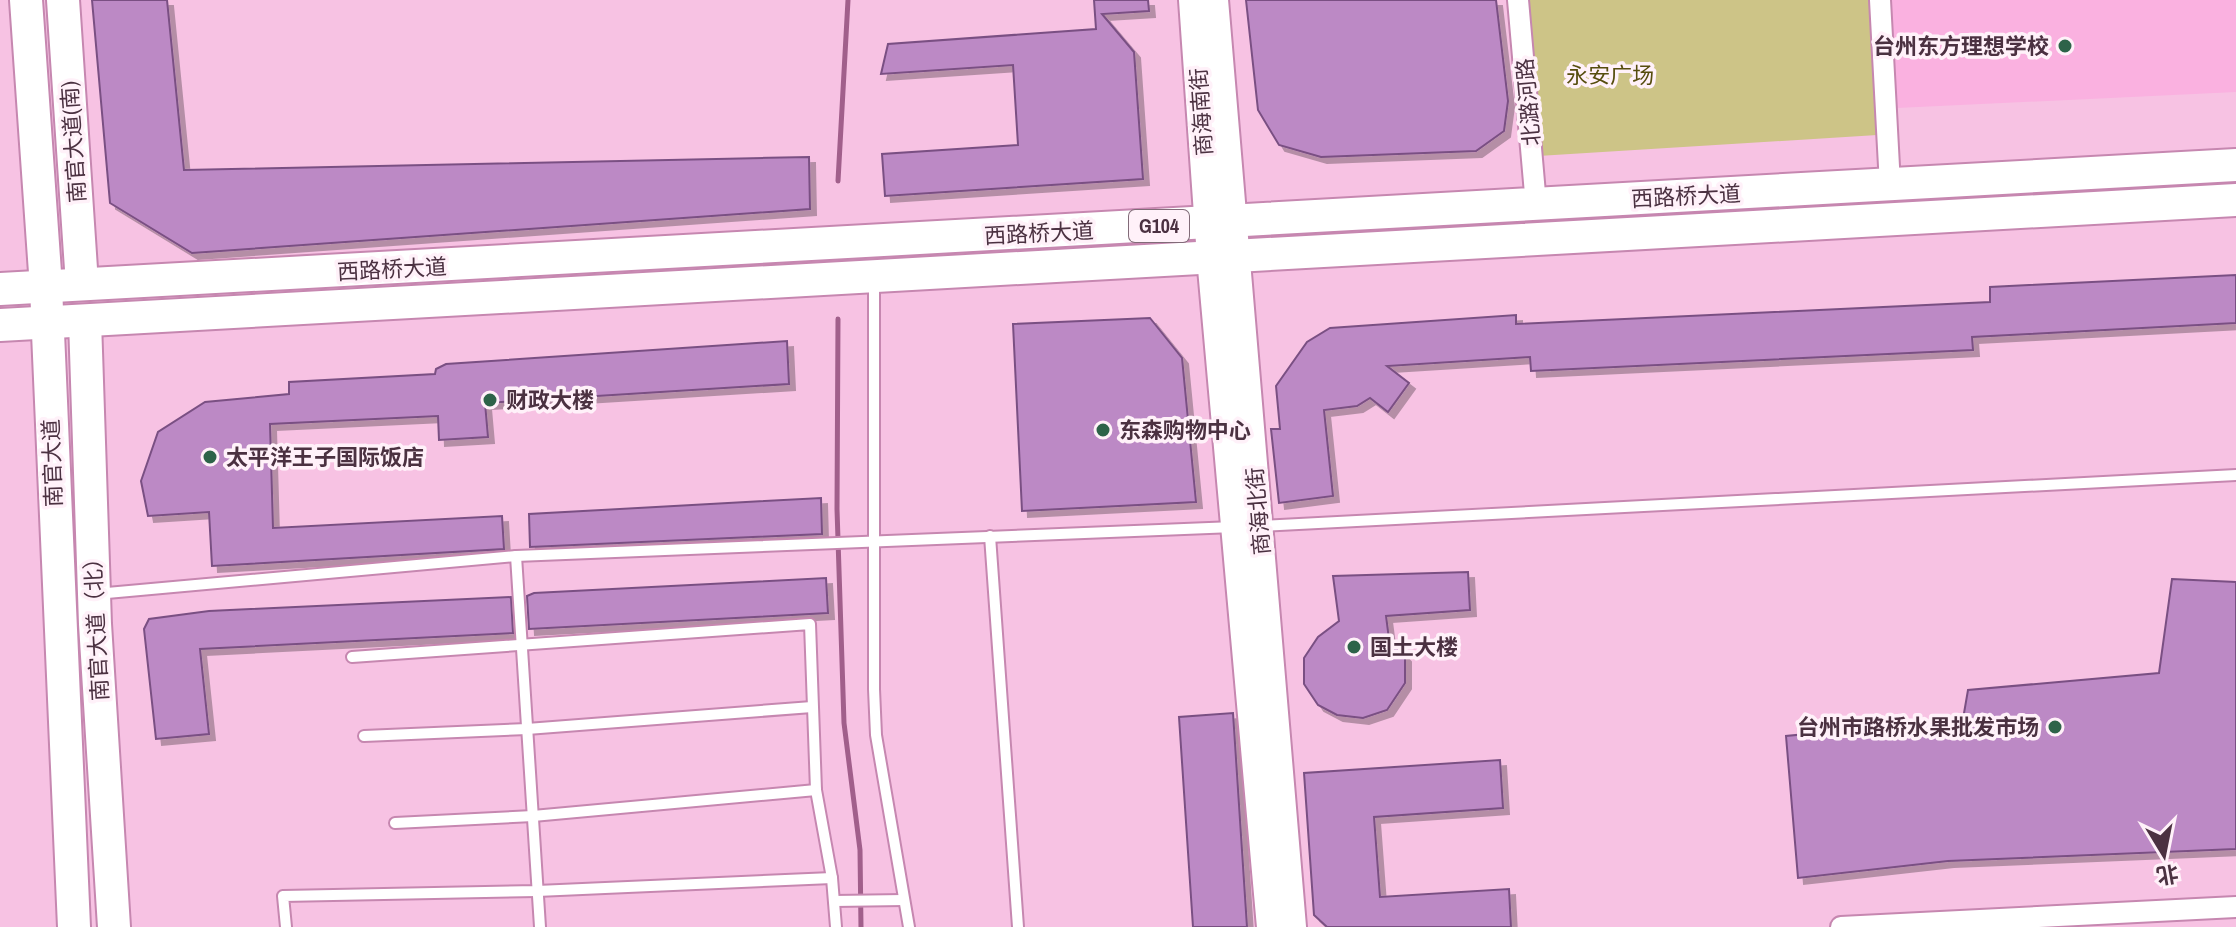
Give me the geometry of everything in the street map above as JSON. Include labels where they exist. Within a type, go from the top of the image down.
[{"type":"main road","name":"南官大道","points":[[26,0],[46,287],[74,927]]},
{"type":"main road","name":"南官大道(南)","points":[[63,0],[82,284]]},
{"type":"main road","name":"商海南街","points":[[1193,0],[1220,222]]},
{"type":"main road","name":"商海北街","points":[[1214,0],[1220,222],[1248,526],[1292,927]]},
{"type":"main road","name":"西路桥大道","points":[[82,284],[2236,165]]},
{"type":"main road","name":"西路桥大道","points":[[85,321],[2236,200]]},
{"type":"main road","name":"G104","points":[[0,289],[82,284]]},
{"type":"main road","name":"G104","points":[[0,325],[85,321]]},
{"type":"main road","name":"南官大道（北）","points":[[85,321],[94,594],[114,927]]},
{"type":"main road","name":"商海北街","points":[[1248,526],[1271,927]]},
{"type":"street","name":"北潞河路","points":[[1518,0],[1536,205]]},
{"type":"street","points":[[1880,0],[1890,185]]},
{"type":"street","points":[[1841,927],[2082,921],[2236,907]]},
{"type":"lane","points":[[874,276],[876,735],[909,927]]},
{"type":"lane","points":[[94,594],[516,556],[1248,526],[2236,475]]},
{"type":"lane","points":[[990,536],[1018,927]]},
{"type":"lane","points":[[516,556],[540,927]]},
{"type":"lane","points":[[352,657],[810,624],[816,790],[832,878],[836,927]]},
{"type":"lane","points":[[364,736],[527,729],[812,707]]},
{"type":"lane","points":[[395,823],[533,816],[816,790]]},
{"type":"lane","points":[[286,927],[283,896],[537,891],[832,878]]},
{"type":"lane","points":[[834,901],[904,900]]},
{"type":"shaded area","name":"台州东方理想学校","points":[[1891,0],[2236,0],[2236,92],[1897,108]]},
{"type":"green space","name":"永安广场","points":[[1527,0],[1885,0],[1893,134],[1538,156]]},
{"type":"building","points":[[92,0],[167,0],[184,170],[809,157],[810,209],[192,253],[110,203]]},
{"type":"building","points":[[1094,0],[1148,0],[1149,11],[1102,14],[1134,52],[1143,179],[885,196],[882,154],[1018,145],[1013,65],[881,74],[888,44],[1096,29]]},
{"type":"building","points":[[1246,0],[1496,0],[1508,101],[1504,131],[1476,151],[1321,157],[1279,145],[1258,110]]},
{"type":"building","points":[[2236,275],[2236,323],[1972,337],[1973,350],[1531,371],[1530,357],[1387,366],[1409,383],[1388,412],[1370,398],[1357,406],[1324,410],[1333,496],[1279,503],[1271,429],[1280,429],[1276,386],[1307,342],[1330,328],[1516,315],[1516,324],[1990,302],[1990,287]]},
{"type":"building","name":"东森购物中心","points":[[1150,318],[1182,358],[1196,502],[1022,511],[1013,324]]},
{"type":"building","points":[[787,341],[789,384],[485,403],[488,437],[439,440],[438,416],[270,424],[273,528],[502,516],[504,549],[212,566],[209,512],[148,516],[141,481],[158,432],[205,402],[289,394],[289,382],[435,374],[436,369],[446,364]]},
{"type":"building","points":[[821,498],[822,534],[530,547],[529,514]]},
{"type":"building","name":"国土大楼","points":[[1468,572],[1470,610],[1386,616],[1389,639],[1405,656],[1405,683],[1387,710],[1363,718],[1337,715],[1318,705],[1304,684],[1304,658],[1318,637],[1339,621],[1333,576]]},
{"type":"building","points":[[826,578],[828,613],[529,629],[527,596],[534,593]]},
{"type":"building","name":"台州市路桥水果批发市场","points":[[2172,579],[2236,582],[2236,849],[1948,861],[1798,878],[1786,736],[1963,719],[1968,690],[2159,673]]},
{"type":"building","points":[[511,597],[513,633],[200,649],[209,734],[156,739],[144,629],[149,619],[209,611]]},
{"type":"building","points":[[1233,713],[1247,927],[1193,927],[1179,717]]},
{"type":"building","points":[[1500,760],[1503,808],[1374,817],[1380,897],[1509,889],[1511,927],[1327,927],[1314,915],[1304,773]]},
{"type":"waterway","points":[[838,181],[848,0]]},
{"type":"waterway","points":[[838,319],[837,509],[844,723],[860,850],[861,927]]},
{"type":"place","name":"台州东方理想学校","points":[[2065,46]]},
{"type":"place","name":"财政大楼","points":[[490,400]]},
{"type":"place","name":"东森购物中心","points":[[1103,430]]},
{"type":"place","name":"太平洋王子国际饭店","points":[[210,457]]},
{"type":"place","name":"国土大楼","points":[[1354,647]]},
{"type":"place","name":"台州市路桥水果批发市场","points":[[2055,727]]}]
